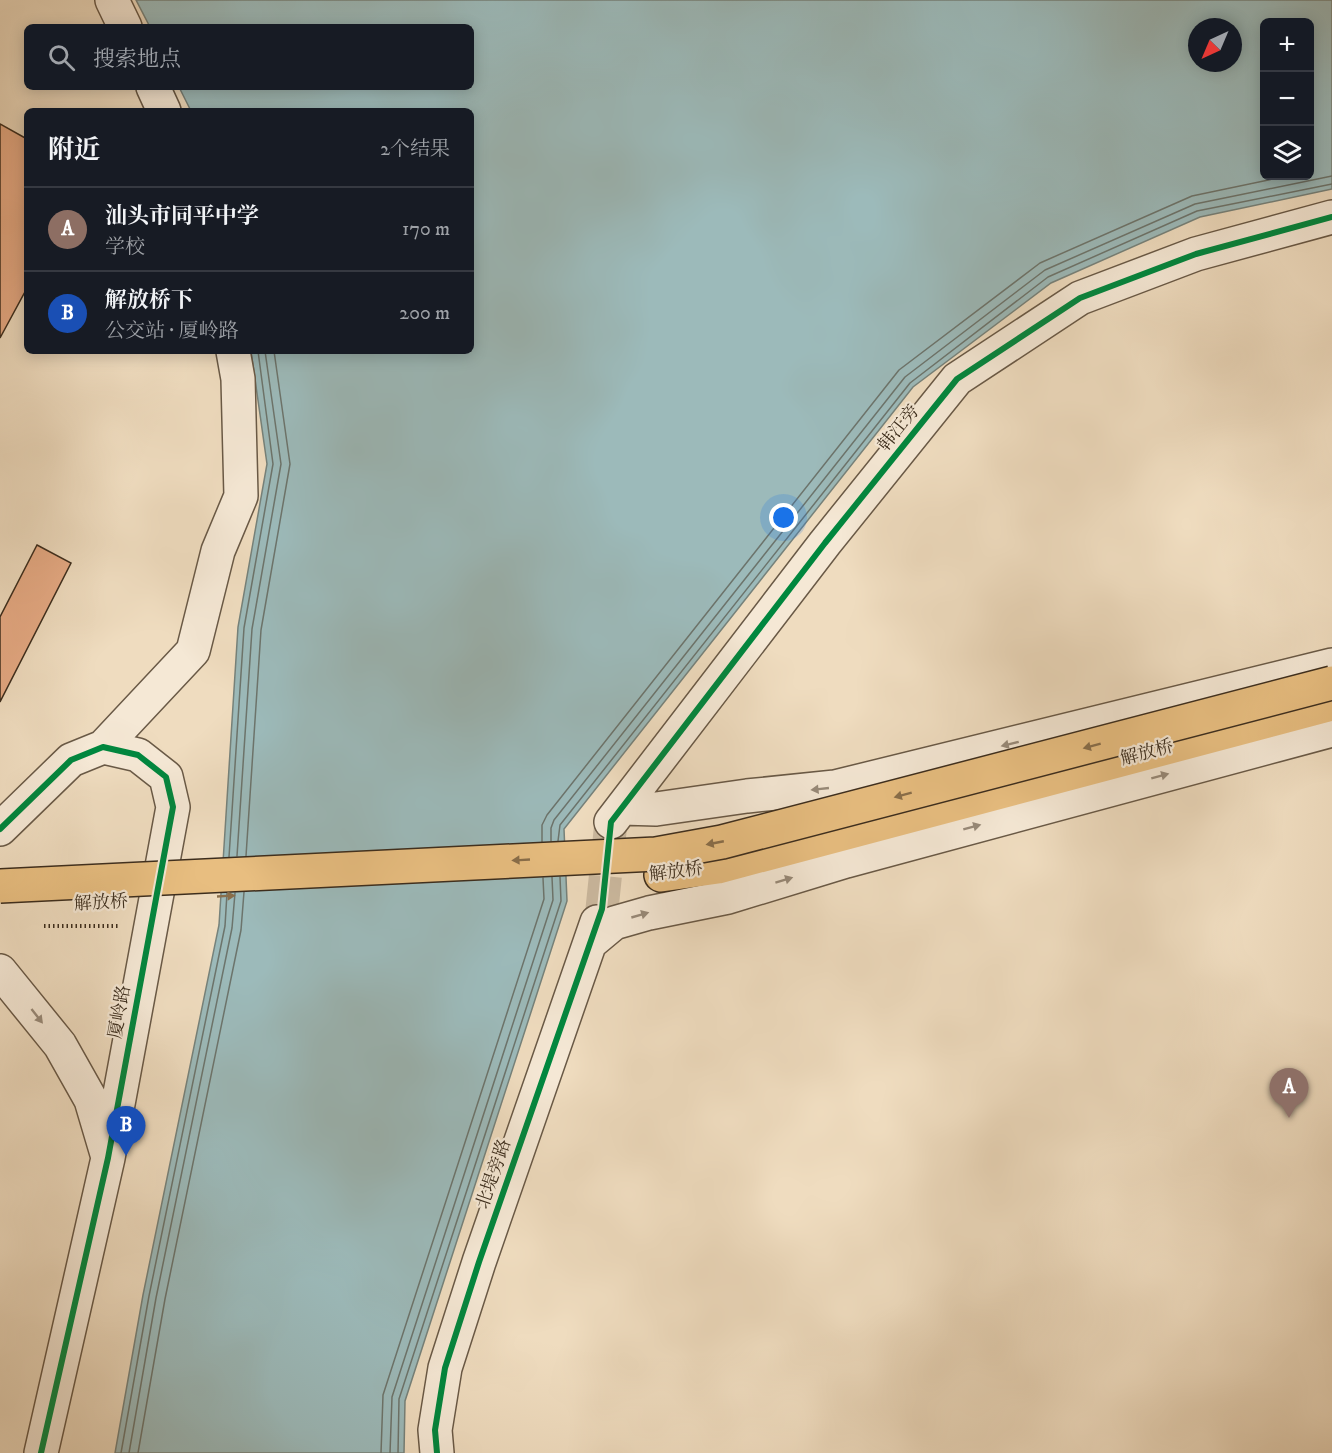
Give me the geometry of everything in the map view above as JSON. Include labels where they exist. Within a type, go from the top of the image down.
[{"type":"main road","name":"解放桥","points":[[0,886],[656,854],[722,842],[1332,683]]},
{"type":"main road","name":"解放桥","points":[[0,908],[661,875],[718,867],[1332,704]]},
{"type":"street","points":[[112,0],[124,24]]},
{"type":"street","points":[[154,90],[163,108]]},
{"type":"street","name":"韩江旁","points":[[1332,217],[1196,254],[1080,298],[957,379],[825,543],[616,815],[747,796],[835,788],[1332,666]]},
{"type":"street","points":[[0,829],[71,760],[103,747],[193,651],[218,551],[241,496],[238,380],[234,354]]},
{"type":"street","points":[[590,942],[614,923],[728,897],[846,861],[1332,730]]},
{"type":"street","name":"厦岭路","points":[[41,1453],[108,1158],[173,807],[166,777],[138,755],[103,747]]},
{"type":"street","name":"北堤旁路","points":[[437,1453],[435,1430],[445,1368],[479,1262],[602,909]]},
{"type":"street","name":"厦岭路","points":[[0,971],[60,1045],[91,1100],[108,1158]]},
{"type":"path","points":[[44,926],[124,926]]},
{"type":"water","points":[[136,0],[1332,0],[1332,189],[1200,217],[1051,283],[913,387],[564,829],[567,901],[405,1401],[404,1453],[115,1453],[143,1295],[219,925],[238,627],[267,464],[251,354],[474,354],[474,108],[190,108],[180,90],[474,90],[474,24],[148,24]]},
{"type":"building","points":[[0,124],[24,137],[24,294],[0,338]]},
{"type":"building","points":[[37,545],[71,563],[0,702],[0,617]]},
{"type":"tunnel","points":[[602,909],[611,822]]},
{"type":"cycle path","points":[[437,1453],[435,1430],[445,1368],[479,1262],[602,909],[611,822],[825,543],[957,379],[1080,298],[1196,254],[1332,217]]},
{"type":"cycle path","points":[[0,829],[71,760],[103,747],[138,755],[166,777],[173,807],[108,1158],[41,1453]]},
{"type":"place","name":"汕头市同平中学","points":[[1289,1118]]},
{"type":"place","name":"解放桥下","points":[[126,1156]]}]
